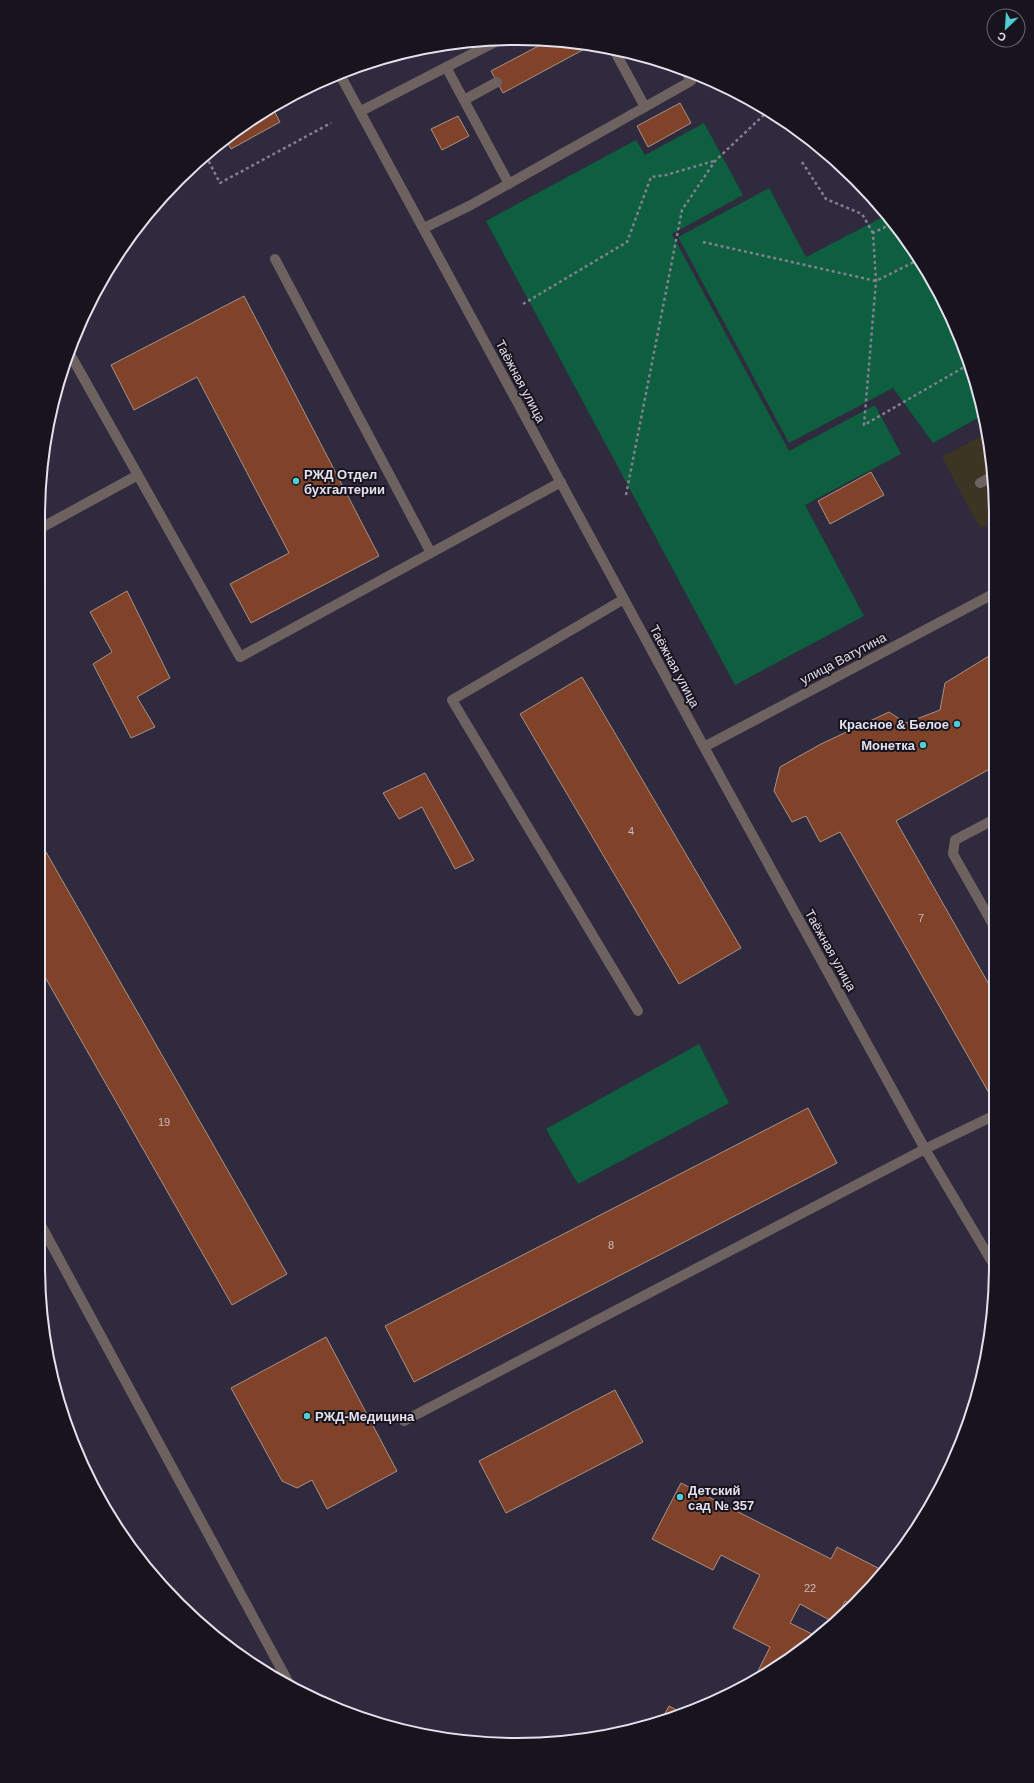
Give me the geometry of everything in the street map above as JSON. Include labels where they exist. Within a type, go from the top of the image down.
[{"type":"street","points":[[361,111],[486,46]]},
{"type":"street","points":[[617,56],[645,107]]},
{"type":"street","points":[[446,67],[509,184]]},
{"type":"street","name":"Таёжная улица","points":[[343,78],[704,747],[925,1149],[989,1257]]},
{"type":"street","points":[[424,228],[509,184],[691,81],[689,78]]},
{"type":"street","points":[[464,100],[497,82]]},
{"type":"street","points":[[275,259],[431,553]]},
{"type":"street","points":[[72,358],[240,657],[561,482]]},
{"type":"street","points":[[45,526],[138,475]]},
{"type":"street","points":[[980,483],[987,479]]},
{"type":"street","name":"улица Ватутина","points":[[704,747],[989,595]]},
{"type":"street","points":[[624,599],[452,700],[638,1011]]},
{"type":"street","points":[[989,822],[955,840],[952,854],[989,918]]},
{"type":"street","points":[[404,1421],[925,1149],[989,1118]]},
{"type":"street","points":[[45,1234],[286,1678]]},
{"type":"path","points":[[626,495],[682,210],[715,161],[764,115]]},
{"type":"path","points":[[208,160],[220,183],[330,123]]},
{"type":"path","points":[[523,304],[627,242],[651,177],[666,175],[715,161]]},
{"type":"path","points":[[802,162],[826,199],[862,214],[874,233],[876,281],[864,425],[964,366]]},
{"type":"path","points":[[874,233],[888,226]]},
{"type":"path","points":[[703,242],[876,281],[914,262]]},
{"type":"shaded area","points":[[982,436],[988,486],[989,524],[980,528],[942,457]]},
{"type":"green space","points":[[704,123],[743,195],[672,234],[789,451],[875,405],[901,454],[805,505],[864,616],[735,685],[486,221],[636,140],[645,155]]},
{"type":"green space","points":[[769,188],[806,257],[881,218],[926,281],[940,308],[964,365],[978,418],[933,443],[893,388],[789,443],[678,237]]},
{"type":"green space","points":[[699,1044],[729,1103],[578,1184],[546,1129]]},
{"type":"building","points":[[539,46],[583,50],[503,93],[491,71]]},
{"type":"building","points":[[680,103],[691,123],[648,147],[637,126]]},
{"type":"building","points":[[275,112],[280,122],[231,149],[229,144]]},
{"type":"building","points":[[458,116],[469,136],[442,150],[431,129]]},
{"type":"building","name":"РЖД Отдел бухгалтерии","points":[[244,296],[379,556],[251,623],[230,584],[289,553],[197,377],[134,410],[111,365]]},
{"type":"building","points":[[871,472],[884,495],[830,524],[818,501]]},
{"type":"building","points":[[127,591],[170,678],[137,697],[155,727],[131,738],[93,664],[112,652],[90,612]]},
{"type":"building","points":[[989,656],[989,769],[896,821],[989,984],[989,1093],[840,832],[820,842],[806,816],[792,822],[774,791],[780,767],[821,744],[889,712],[906,723],[940,710],[945,683]]},
{"type":"building","points":[[582,677],[741,948],[679,984],[520,714]]},
{"type":"building","points":[[425,773],[474,860],[455,869],[422,807],[399,819],[383,793]]},
{"type":"building","points":[[45,852],[287,1274],[232,1305],[45,977]]},
{"type":"building","points":[[808,1108],[837,1163],[414,1382],[385,1326]]},
{"type":"building","name":"РЖД-Медицина","points":[[326,1337],[397,1471],[327,1509],[312,1480],[297,1488],[282,1481],[231,1388]]},
{"type":"building","points":[[615,1390],[643,1442],[506,1513],[479,1461]]},
{"type":"building","points":[[681,1483],[831,1559],[837,1547],[879,1568],[851,1600],[848,1603],[845,1601],[842,1609],[829,1620],[800,1604],[790,1623],[812,1634],[757,1672],[770,1647],[733,1628],[760,1575],[721,1555],[713,1570],[652,1539]]},
{"type":"building","points":[[669,1706],[677,1710],[669,1713],[665,1714]]},
{"type":"place","name":"РЖД Отдел бухгалтерии","points":[[296,481]]},
{"type":"place","name":"Красное & Белое","points":[[957,724]]},
{"type":"place","name":"Монетка","points":[[923,745]]},
{"type":"place","name":"РЖД-Медицина","points":[[307,1416]]},
{"type":"place","name":"Детский сад № 357","points":[[680,1497]]}]
